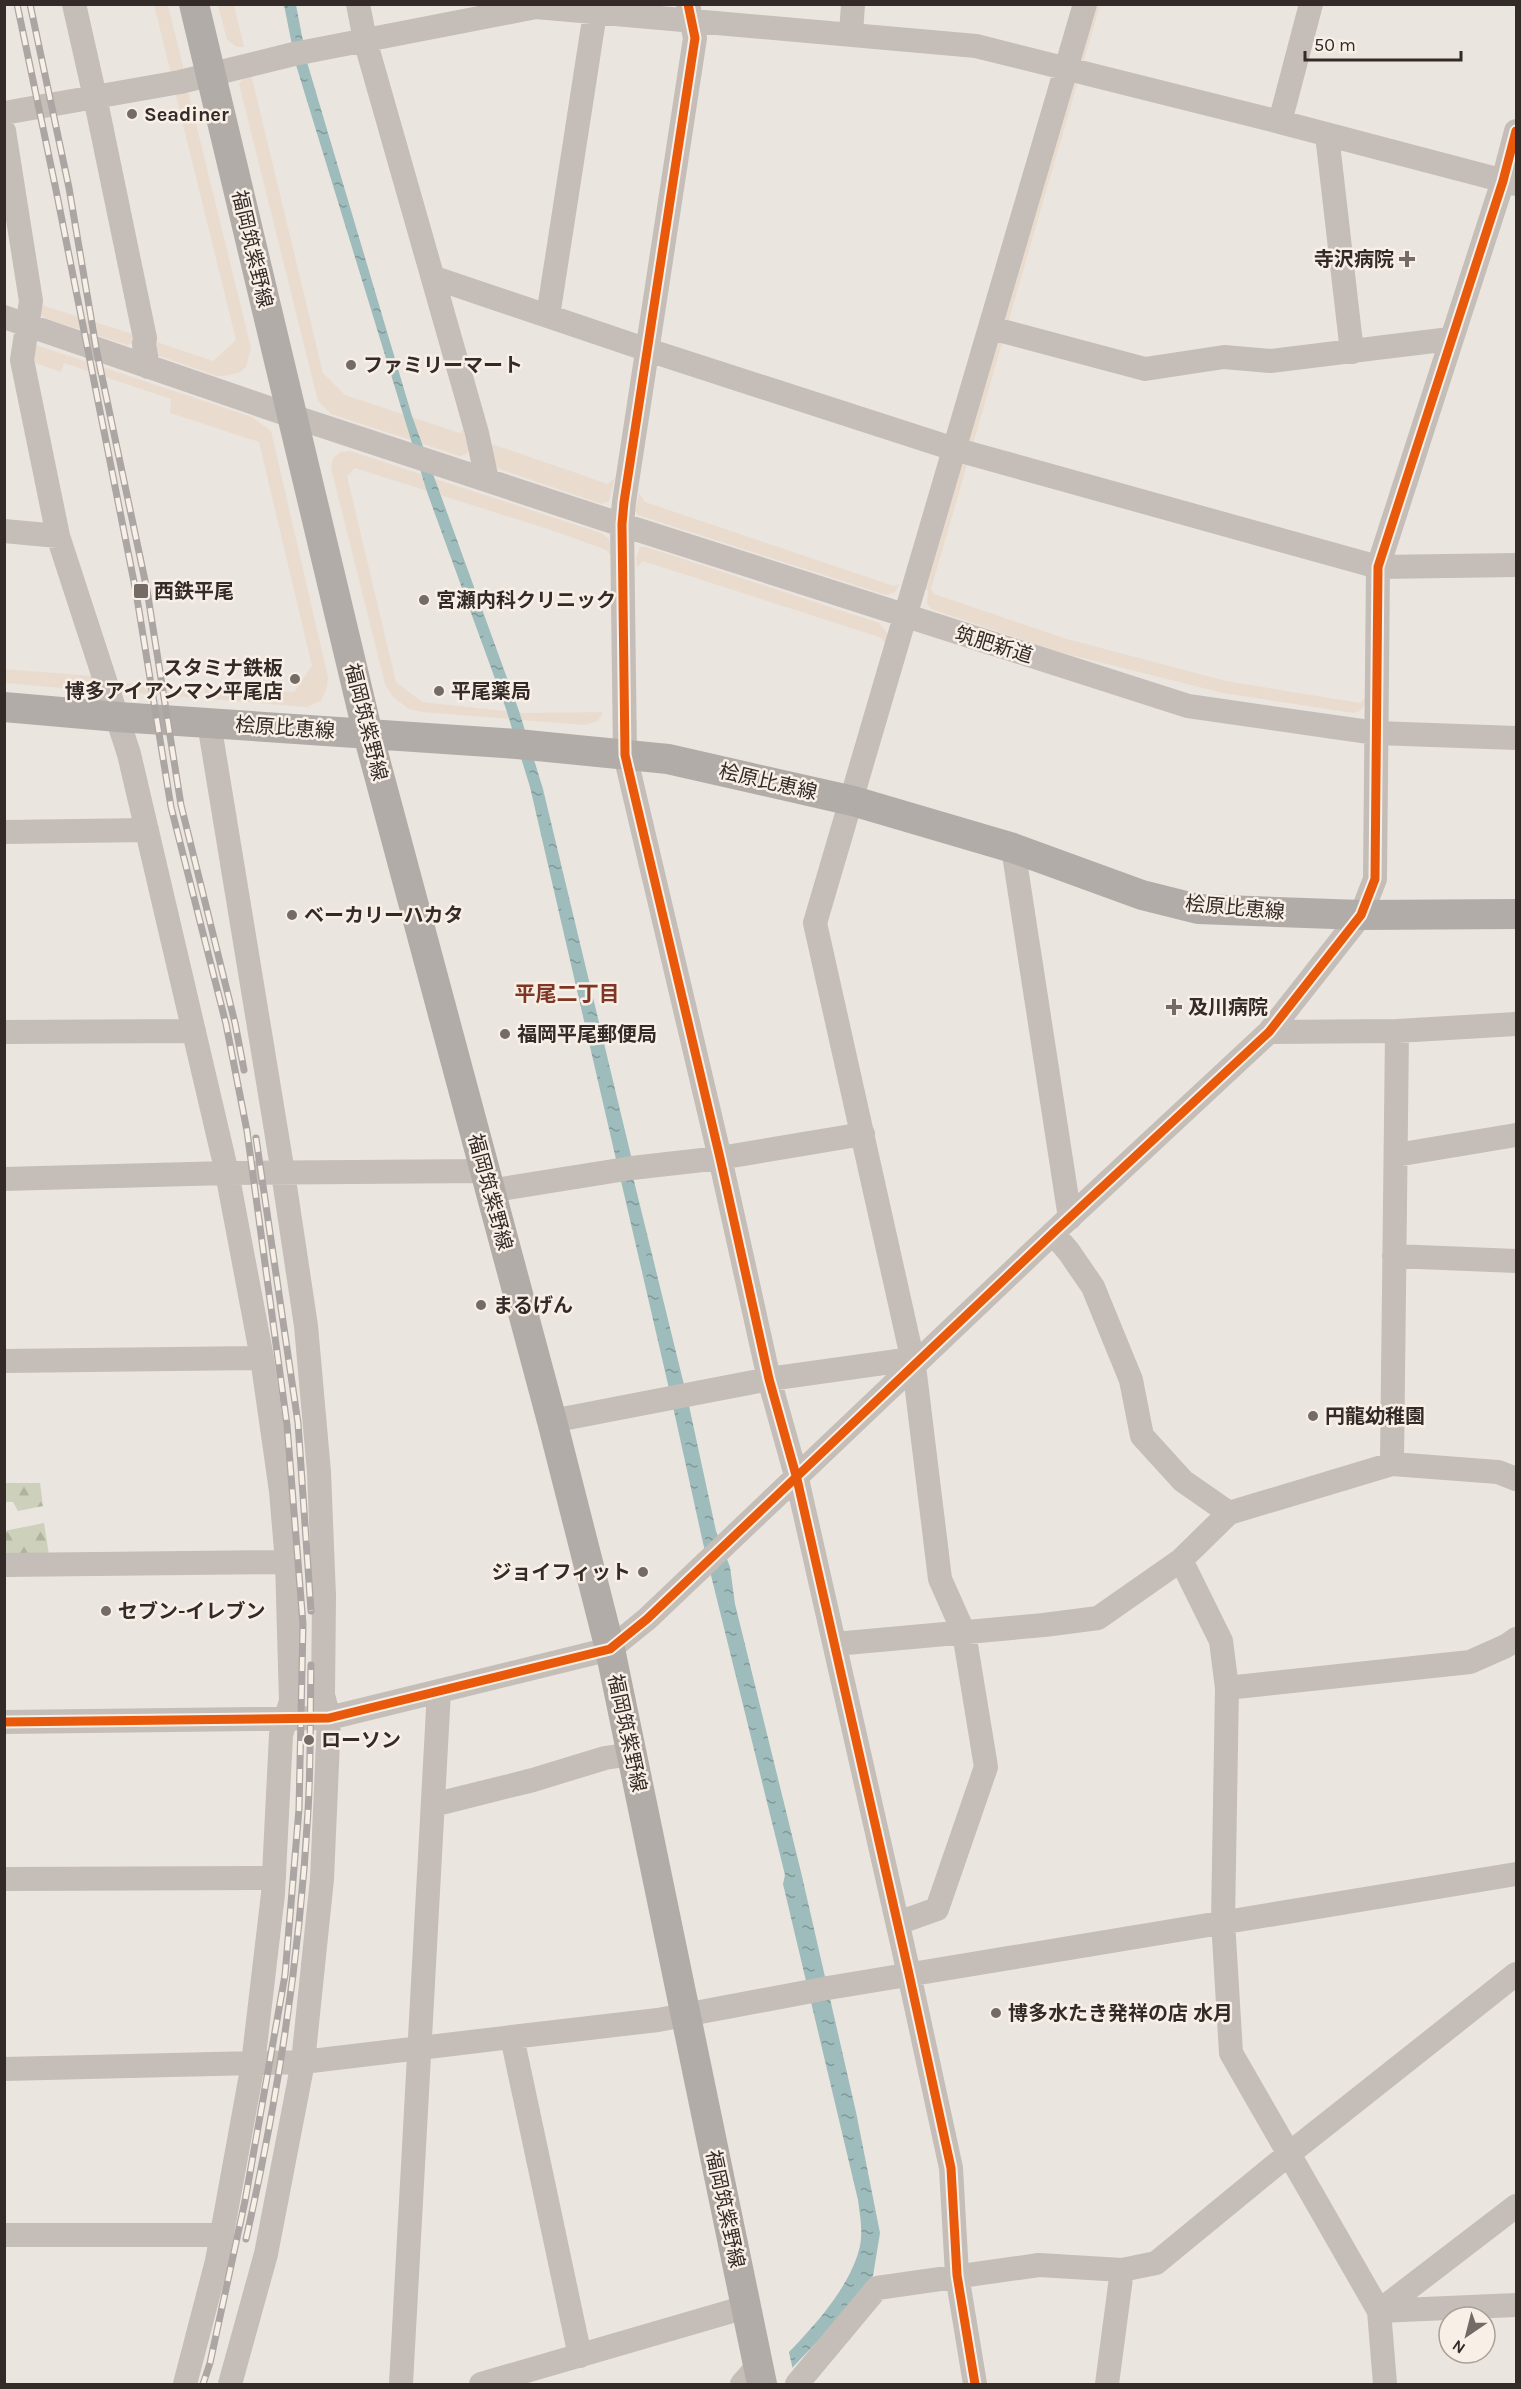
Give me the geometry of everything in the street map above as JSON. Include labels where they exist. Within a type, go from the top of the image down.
[{"type":"main road","name":"福岡筑紫野線","points":[[194,4],[368,734],[552,1421],[610,1649],[746,2307],[756,2378]]},
{"type":"main road","name":"桧原比恵線","points":[[4,707],[524,745],[668,759],[853,801],[1013,848],[1142,895],[1198,909],[1361,915],[1516,914]]},
{"type":"street","points":[[74,4],[145,338],[148,367]]},
{"type":"street","points":[[358,4],[365,40],[435,278],[487,480]]},
{"type":"street","points":[[852,34],[853,4]]},
{"type":"street","points":[[898,1923],[937,1909],[986,1767],[964,1633],[940,1579],[913,1362],[815,923],[853,801],[1085,4]]},
{"type":"street","points":[[1280,122],[1311,4]]},
{"type":"street","points":[[4,113],[180,82],[299,53],[536,6],[595,13],[689,12],[852,34],[976,46],[1280,122],[1510,183]]},
{"type":"street","points":[[689,12],[695,38],[622,524],[625,755],[720,1158],[769,1379],[797,1479],[951,2168],[957,2275],[975,2385]]},
{"type":"street","points":[[548,316],[595,13]]},
{"type":"street","points":[[4,131],[31,301],[16,321],[22,360],[58,536],[118,717],[147,830],[227,1173],[262,1358],[281,1491],[287,1562],[291,1701],[281,1735],[274,1878],[253,2064],[218,2261],[184,2385]]},
{"type":"street","points":[[4,1722],[329,1718],[610,1649],[647,1619],[797,1479],[913,1362],[1269,1032],[1361,915],[1375,879],[1378,567],[1450,339],[1510,183],[1516,131]]},
{"type":"street","points":[[1327,135],[1352,352]]},
{"type":"street","points":[[435,278],[954,449],[1378,567],[1516,565]]},
{"type":"street","name":"筑肥新道","points":[[16,321],[419,458],[906,617],[1188,706],[1376,733],[1516,738]]},
{"type":"street","points":[[991,328],[1145,369],[1224,357],[1270,361],[1450,339]]},
{"type":"street","points":[[4,531],[58,536]]},
{"type":"street","points":[[209,723],[306,1326],[319,1472],[324,1596],[323,1695],[329,1718],[322,1878],[303,2062],[266,2254],[230,2385]]},
{"type":"street","points":[[4,832],[147,830]]},
{"type":"street","points":[[1013,848],[1062,1226],[1069,1252],[1093,1287],[1131,1380],[1142,1436],[1182,1481],[1229,1513]]},
{"type":"street","points":[[1269,1032],[1397,1031],[1516,1024]]},
{"type":"street","points":[[4,1032],[194,1030]]},
{"type":"street","points":[[1392,1464],[1397,1031]]},
{"type":"street","points":[[4,1179],[283,1173],[487,1181],[625,1170],[720,1158],[862,1134]]},
{"type":"street","points":[[1396,1155],[1516,1135]]},
{"type":"street","points":[[1394,1256],[1516,1261]]},
{"type":"street","points":[[4,1361],[262,1358]]},
{"type":"street","points":[[552,1421],[769,1379],[913,1362]]},
{"type":"street","points":[[835,1644],[1098,1618],[1181,1560],[1229,1513],[1392,1464],[1498,1472],[1516,1479]]},
{"type":"street","points":[[1181,1560],[1221,1641],[1227,1688],[1223,1921],[1232,2053],[1379,2311],[1385,2385]]},
{"type":"street","points":[[4,1565],[287,1562]]},
{"type":"street","points":[[1227,1688],[1470,1662],[1516,1640]]},
{"type":"street","points":[[401,2385],[440,1691]]},
{"type":"street","points":[[433,1805],[534,1780],[605,1758],[631,1754]]},
{"type":"street","points":[[4,2069],[303,2062],[685,2015],[818,1989],[1516,1874]]},
{"type":"street","points":[[4,1879],[274,1878]]},
{"type":"street","points":[[797,2385],[877,2288],[1039,2265],[1122,2270],[1156,2263],[1290,2153],[1516,1974]]},
{"type":"street","points":[[512,2037],[580,2356]]},
{"type":"street","points":[[1379,2311],[1516,2206]]},
{"type":"street","points":[[4,2235],[222,2235]]},
{"type":"street","points":[[1107,2385],[1122,2270]]},
{"type":"street","points":[[1379,2311],[1516,2305]]},
{"type":"street","points":[[481,2385],[746,2307]]},
{"type":"green space","points":[[4,1483],[40,1483],[43,1506],[18,1511],[13,1502],[5,1502]]},
{"type":"green space","points":[[44,1523],[49,1555],[5,1556],[4,1531]]},
{"type":"shaded area","points":[[154,5],[168,5],[183,70],[171,74]]},
{"type":"shaded area","points":[[218,5],[234,5],[244,47],[237,47],[227,40]]},
{"type":"shaded area","points":[[1094,5],[1100,5],[931,589],[934,594],[1067,639],[1226,681],[1360,703],[1367,696],[1366,704],[1360,711],[1353,713],[1223,693],[1059,652],[931,609],[927,603],[928,590],[924,589]]},
{"type":"shaded area","points":[[251,74],[323,373],[345,395],[460,433],[465,427],[470,449],[465,455],[460,456],[331,414],[318,401],[239,84],[244,77]]},
{"type":"shaded area","points":[[188,91],[251,348],[246,367],[240,372],[225,376],[217,376],[157,355],[151,340],[213,361],[236,340],[175,92]]},
{"type":"shaded area","points":[[38,304],[139,336],[136,342],[127,345],[47,319],[42,316]]},
{"type":"shaded area","points":[[36,345],[252,417],[271,431],[328,677],[327,687],[321,701],[307,707],[210,699],[205,693],[204,685],[294,692],[312,666],[259,442],[170,413],[171,399],[64,363],[61,372],[32,362]]},
{"type":"shaded area","points":[[489,443],[608,484],[615,478],[609,501],[602,504],[499,469]]},
{"type":"shaded area","points":[[350,451],[601,533],[609,539],[612,556],[606,550],[560,533],[355,468],[347,476],[396,682],[422,702],[524,713],[603,712],[598,721],[584,725],[422,712],[409,709],[393,697],[385,684],[331,468],[333,458],[341,452]]},
{"type":"shaded area","points":[[639,493],[645,502],[894,586],[900,584],[895,592],[886,595],[638,515],[635,511]]},
{"type":"shaded area","points":[[640,547],[646,547],[879,623],[888,634],[886,647],[882,638],[643,561],[637,567],[636,558]]},
{"type":"shaded area","points":[[4,669],[94,676],[94,682],[85,690],[5,683]]},
{"type":"shaded area","points":[[104,681],[195,690],[196,692],[193,696],[188,697],[108,691]]},
{"type":"water","points":[[284,5],[296,5],[307,62],[412,416],[519,711],[543,789],[632,1160],[633,1177],[688,1401],[716,1531],[730,1567],[735,1604],[801,1872],[856,2112],[880,2233],[873,2276],[830,2328],[777,2384],[758,2384],[818,2321],[832,2303],[854,2265],[861,2240],[858,2200],[783,1884],[785,1875],[703,1543],[530,787],[506,709],[427,492],[296,65]]},
{"type":"pier","points":[[788,2348],[793,2370],[781,2384],[755,2384]]},
{"type":"railway","points":[[17,4],[136,592],[171,807],[226,1024],[247,1131],[287,1425],[303,1624],[299,1809],[285,1975],[245,2201],[210,2363],[203,2384]]},
{"type":"railway","points":[[30,4],[69,188],[97,353],[147,590],[181,805],[235,1023],[244,1070]]},
{"type":"railway","points":[[256,1138],[298,1423],[311,1611]]},
{"type":"railway","points":[[246,2239],[278,2080],[293,1973],[309,1793],[311,1665]]},
{"type":"cycle path","points":[[688,4],[695,38],[622,524],[625,755],[720,1158],[769,1379],[797,1479],[951,2168],[957,2275],[975,2384]]},
{"type":"cycle path","points":[[4,1722],[329,1718],[610,1649],[647,1619],[1053,1233],[1269,1032],[1361,915],[1375,879],[1378,567],[1503,181],[1516,131]]},
{"type":"place","name":"Seadiner","points":[[132,114]]},
{"type":"place","name":"寺沢病院","points":[[1407,259]]},
{"type":"place","name":"ファミリーマート","points":[[351,365]]},
{"type":"place","name":"西鉄平尾","points":[[141,591]]},
{"type":"place","name":"宮瀬内科クリニック","points":[[424,600]]},
{"type":"place","name":"スタミナ鉄板 博多アイアンマン平尾店","points":[[295,679]]},
{"type":"place","name":"平尾薬局","points":[[439,691]]},
{"type":"place","name":"ベーカリーハカタ","points":[[292,915]]},
{"type":"place","name":"及川病院","points":[[1174,1007]]},
{"type":"place","name":"福岡平尾郵便局","points":[[505,1034]]},
{"type":"place","name":"まるげん","points":[[481,1305]]},
{"type":"place","name":"円龍幼稚園","points":[[1313,1416]]},
{"type":"place","name":"ジョイフィット","points":[[643,1572]]},
{"type":"place","name":"セブン-イレブン","points":[[106,1611]]},
{"type":"place","name":"ローソン","points":[[309,1740]]},
{"type":"place","name":"博多水たき発祥の店 水月","points":[[996,2013]]},
{"type":"district","name":"平尾二丁目","points":[[567,994]]}]
